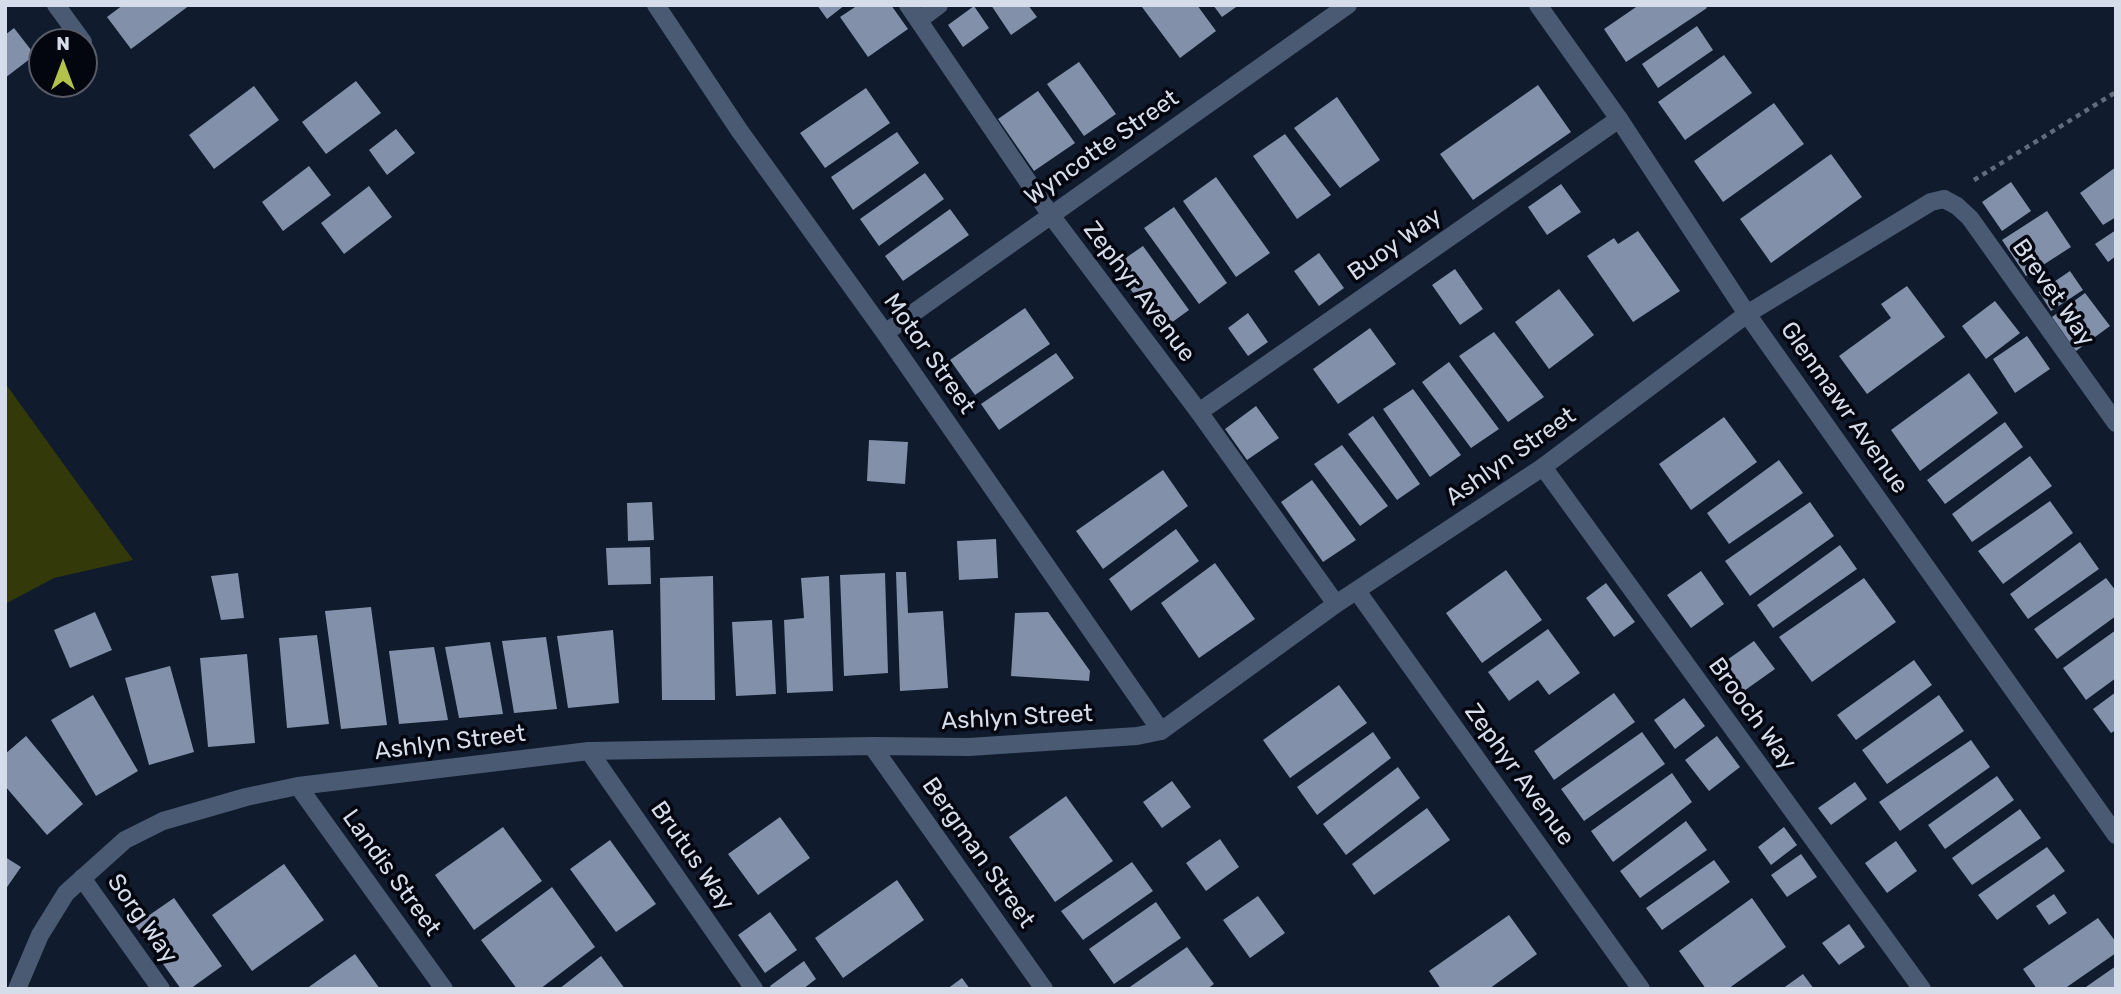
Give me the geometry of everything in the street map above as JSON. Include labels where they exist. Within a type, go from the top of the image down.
[{"type":"street","points":[[56,5],[73,28]]},
{"type":"street","name":"Motor Street","points":[[656,5],[739,131],[885,333],[1161,731]]},
{"type":"street","name":"Zephyr Avenue","points":[[908,5],[1050,214],[1199,412],[1336,604]]},
{"type":"street","points":[[919,20],[939,5]]},
{"type":"street","name":"Wyncotte Street","points":[[885,333],[1348,5]]},
{"type":"street","name":"Glenmawr Avenue","points":[[1538,5],[1619,119],[1747,314],[2116,835]]},
{"type":"street","name":"Buoy Way","points":[[1199,412],[1619,119]]},
{"type":"street","name":"Ashlyn Street","points":[[18,989],[40,935],[66,893],[125,840],[163,821],[246,797],[298,786],[589,751],[969,747],[1137,736],[1161,731],[1336,604],[1543,467],[1747,314],[1931,202],[1944,200]]},
{"type":"street","name":"Brevet Way","points":[[1944,200],[1957,206],[1970,218],[2116,423]]},
{"type":"street","name":"Brooch Way","points":[[1543,467],[1922,989]]},
{"type":"street","name":"Zephyr Avenue","points":[[1357,591],[1642,989]]},
{"type":"street","name":"Bergman Street","points":[[872,746],[1044,989]]},
{"type":"street","name":"Brutus Way","points":[[589,751],[754,989]]},
{"type":"street","name":"Landis Street","points":[[298,786],[444,989]]},
{"type":"street","name":"Sorg Way","points":[[82,878],[161,989]]},
{"type":"path","points":[[1944,200],[2116,92]]},
{"type":"green space","points":[[5,383],[133,560],[54,578],[5,604]]},
{"type":"building","points":[[123,5],[190,5],[131,49],[107,17]]},
{"type":"building","points":[[817,5],[845,5],[827,19]]},
{"type":"building","points":[[858,5],[891,5],[908,29],[868,57],[840,17]]},
{"type":"building","points":[[991,5],[1028,5],[1037,17],[1011,35]]},
{"type":"building","points":[[1197,5],[1216,31],[1180,58],[1142,7]]},
{"type":"building","points":[[1213,5],[1239,5],[1222,17]]},
{"type":"building","points":[[1639,5],[1705,5],[1707,8],[1626,62],[1604,29]]},
{"type":"building","points":[[974,6],[989,28],[963,47],[948,25]]},
{"type":"building","points":[[1697,26],[1713,50],[1658,88],[1642,64]]},
{"type":"building","points":[[14,28],[28,46],[28,60],[5,78],[5,35]]},
{"type":"building","points":[[1724,55],[1752,93],[1685,140],[1658,102]]},
{"type":"building","points":[[1079,62],[1116,114],[1084,136],[1047,84]]},
{"type":"building","points":[[356,81],[381,113],[326,154],[302,122]]},
{"type":"building","points":[[1538,85],[1571,132],[1473,200],[1440,154]]},
{"type":"building","points":[[254,86],[279,120],[214,169],[189,135]]},
{"type":"building","points":[[866,88],[890,123],[825,168],[800,133]]},
{"type":"building","points":[[1038,91],[1075,143],[1034,171],[998,119]]},
{"type":"building","points":[[1337,97],[1380,160],[1340,188],[1294,128]]},
{"type":"building","points":[[1774,103],[1804,144],[1723,202],[1694,161]]},
{"type":"building","points":[[396,129],[415,153],[387,175],[369,150]]},
{"type":"building","points":[[897,132],[919,163],[853,210],[831,177]]},
{"type":"building","points":[[1285,134],[1331,195],[1297,219],[1253,156]]},
{"type":"building","points":[[1831,154],[1862,197],[1771,263],[1740,219]]},
{"type":"building","points":[[309,166],[331,195],[283,231],[262,202]]},
{"type":"building","points":[[2116,167],[2116,217],[2103,225],[2080,193]]},
{"type":"building","points":[[925,173],[944,199],[879,246],[860,219]]},
{"type":"building","points":[[1216,177],[1270,253],[1236,277],[1183,201]]},
{"type":"building","points":[[2011,182],[2031,211],[2002,231],[1982,202]]},
{"type":"building","points":[[1561,184],[1581,212],[1547,235],[1528,207]]},
{"type":"building","points":[[369,186],[392,217],[344,254],[321,223]]},
{"type":"building","points":[[1174,207],[1227,283],[1199,304],[1144,228]]},
{"type":"building","points":[[950,209],[969,235],[903,281],[885,256]]},
{"type":"building","points":[[2047,211],[2071,247],[2026,276],[2002,240]]},
{"type":"building","points":[[2116,230],[2116,256],[2108,262],[2095,244]]},
{"type":"building","points":[[1638,231],[1680,291],[1633,322],[1587,256],[1614,238],[1618,244]]},
{"type":"building","points":[[1143,246],[1189,310],[1160,331],[1114,266]]},
{"type":"building","points":[[1319,253],[1344,288],[1319,306],[1294,271]]},
{"type":"building","points":[[1455,269],[1483,309],[1460,325],[1432,285]]},
{"type":"building","points":[[2070,271],[2083,290],[2051,311],[2039,292]]},
{"type":"building","points":[[1907,286],[1945,337],[1867,394],[1839,356],[1891,318],[1881,304]]},
{"type":"building","points":[[1559,289],[1594,335],[1549,369],[1515,322]]},
{"type":"building","points":[[2085,293],[2110,326],[2076,351],[2052,317]]},
{"type":"building","points":[[1995,301],[2020,333],[1986,359],[1962,326]]},
{"type":"building","points":[[1025,308],[1050,344],[975,395],[950,360]]},
{"type":"building","points":[[1248,313],[1268,342],[1248,356],[1228,328]]},
{"type":"building","points":[[1370,328],[1396,364],[1338,404],[1313,369]]},
{"type":"building","points":[[1494,332],[1544,397],[1508,422],[1459,356]]},
{"type":"building","points":[[2027,336],[2050,369],[2015,393],[1993,359]]},
{"type":"building","points":[[1056,353],[1074,378],[999,430],[981,404]]},
{"type":"building","points":[[1449,362],[1499,429],[1471,448],[1422,382]]},
{"type":"building","points":[[1969,373],[1998,413],[1920,471],[1891,430]]},
{"type":"building","points":[[1413,389],[1461,455],[1430,477],[1383,409]]},
{"type":"building","points":[[1256,406],[1279,438],[1247,460],[1225,429]]},
{"type":"building","points":[[1373,416],[1420,484],[1397,500],[1348,434]]},
{"type":"building","points":[[1724,417],[1757,462],[1691,510],[1659,464]]},
{"type":"building","points":[[2005,422],[2023,447],[1945,504],[1927,480]]},
{"type":"building","points":[[869,440],[908,442],[905,484],[867,481]]},
{"type":"building","points":[[1342,445],[1388,506],[1360,526],[1314,464]]},
{"type":"building","points":[[2030,456],[2052,486],[1972,542],[1952,514]]},
{"type":"building","points":[[1779,460],[1803,493],[1729,544],[1707,513]]},
{"type":"building","points":[[1163,470],[1188,506],[1103,569],[1076,531]]},
{"type":"building","points":[[1312,480],[1356,540],[1323,562],[1281,502]]},
{"type":"building","points":[[2050,501],[2073,533],[2003,584],[1978,551]]},
{"type":"building","points":[[652,502],[654,540],[628,541],[627,503]]},
{"type":"building","points":[[1810,502],[1834,536],[1750,596],[1725,561]]},
{"type":"building","points":[[1176,529],[1199,561],[1131,611],[1109,579]]},
{"type":"building","points":[[996,539],[998,578],[959,580],[957,541]]},
{"type":"building","points":[[2080,542],[2099,569],[2028,619],[2010,594]]},
{"type":"building","points":[[1840,545],[1857,569],[1773,628],[1757,605]]},
{"type":"building","points":[[650,547],[651,584],[608,585],[606,548]]},
{"type":"building","points":[[1215,563],[1255,619],[1199,658],[1161,603]]},
{"type":"building","points":[[1506,570],[1542,620],[1482,663],[1446,613]]},
{"type":"building","points":[[1701,571],[1724,604],[1691,628],[1667,595]]},
{"type":"building","points":[[896,572],[906,572],[908,613],[943,611],[948,688],[900,691]]},
{"type":"building","points":[[238,573],[244,618],[221,620],[211,576]]},
{"type":"building","points":[[885,573],[888,673],[844,676],[840,575]]},
{"type":"building","points":[[713,576],[715,700],[662,700],[660,578]]},
{"type":"building","points":[[829,576],[833,691],[787,693],[784,620],[804,618],[801,578]]},
{"type":"building","points":[[1864,578],[1896,622],[1812,682],[1779,637]]},
{"type":"building","points":[[2106,578],[2116,591],[2116,616],[2057,659],[2034,629]]},
{"type":"building","points":[[1606,583],[1635,622],[1614,637],[1586,598]]},
{"type":"building","points":[[371,607],[387,725],[341,729],[325,611]]},
{"type":"building","points":[[95,612],[112,650],[70,668],[54,630]]},
{"type":"building","points":[[1048,612],[1090,671],[1089,681],[1011,676],[1015,613]]},
{"type":"building","points":[[772,620],[776,694],[736,696],[732,622]]},
{"type":"building","points":[[1548,629],[1580,673],[1549,695],[1538,680],[1509,701],[1488,672]]},
{"type":"building","points":[[613,630],[619,703],[568,708],[557,636]]},
{"type":"building","points":[[2116,630],[2116,678],[2086,700],[2063,668]]},
{"type":"building","points":[[317,635],[329,724],[287,728],[279,638]]},
{"type":"building","points":[[546,637],[557,709],[514,713],[502,641]]},
{"type":"building","points":[[1754,641],[1775,669],[1734,698],[1714,669]]},
{"type":"building","points":[[490,642],[503,714],[459,718],[445,647]]},
{"type":"building","points":[[434,647],[448,720],[399,724],[389,651]]},
{"type":"building","points":[[247,654],[255,743],[208,747],[200,658]]},
{"type":"building","points":[[1914,660],[1932,685],[1856,740],[1837,715]]},
{"type":"building","points":[[170,666],[194,752],[149,765],[125,678]]},
{"type":"building","points":[[1339,685],[1367,723],[1290,778],[1263,740]]},
{"type":"building","points":[[2116,692],[2116,730],[2111,733],[2093,709]]},
{"type":"building","points":[[1614,693],[1635,722],[1554,780],[1534,751]]},
{"type":"building","points":[[93,695],[138,771],[96,796],[51,720]]},
{"type":"building","points":[[1939,695],[1964,731],[1887,784],[1862,750]]},
{"type":"building","points":[[1684,698],[1705,726],[1675,749],[1654,720]]},
{"type":"building","points":[[1373,732],[1391,758],[1317,815],[1297,787]]},
{"type":"building","points":[[1642,732],[1665,764],[1584,821],[1561,789]]},
{"type":"building","points":[[26,736],[83,804],[47,835],[5,786],[5,754]]},
{"type":"building","points":[[1717,736],[1740,767],[1709,791],[1685,760]]},
{"type":"building","points":[[1971,740],[1990,767],[1900,831],[1879,802]]},
{"type":"building","points":[[1398,767],[1420,798],[1346,855],[1323,824]]},
{"type":"building","points":[[1672,773],[1692,802],[1613,862],[1591,831]]},
{"type":"building","points":[[1997,776],[2014,800],[1945,849],[1928,825]]},
{"type":"building","points":[[1172,781],[1191,807],[1162,828],[1143,802]]},
{"type":"building","points":[[1855,782],[1867,799],[1831,825],[1818,808]]},
{"type":"building","points":[[1066,796],[1113,861],[1055,902],[1009,837]]},
{"type":"building","points":[[1427,808],[1450,840],[1374,895],[1352,864]]},
{"type":"building","points":[[2020,809],[2041,838],[1972,885],[1952,858]]},
{"type":"building","points":[[780,817],[810,858],[758,895],[728,854]]},
{"type":"building","points":[[1686,821],[1707,850],[1640,898],[1620,871]]},
{"type":"building","points":[[503,827],[542,881],[474,930],[435,875]]},
{"type":"building","points":[[1784,827],[1797,845],[1771,865],[1758,847]]},
{"type":"building","points":[[1220,839],[1239,867],[1206,891],[1186,863]]},
{"type":"building","points":[[610,840],[656,904],[616,932],[570,869]]},
{"type":"building","points":[[1896,841],[1917,871],[1887,893],[1865,863]]},
{"type":"building","points":[[2047,847],[2065,871],[1997,920],[1978,895]]},
{"type":"building","points":[[1801,854],[1817,877],[1787,897],[1771,875]]},
{"type":"building","points":[[5,857],[21,867],[5,890]]},
{"type":"building","points":[[1714,860],[1730,882],[1662,930],[1646,908]]},
{"type":"building","points":[[1132,862],[1153,891],[1083,940],[1061,911]]},
{"type":"building","points":[[284,864],[324,920],[252,971],[212,915]]},
{"type":"building","points":[[897,880],[924,920],[843,978],[815,938]]},
{"type":"building","points":[[552,887],[595,947],[540,989],[517,989],[481,940]]},
{"type":"building","points":[[2054,894],[2067,913],[2049,925],[2036,906]]},
{"type":"building","points":[[1258,896],[1285,933],[1250,958],[1223,920]]},
{"type":"building","points":[[174,898],[222,966],[190,989],[181,989],[135,925]]},
{"type":"building","points":[[1752,898],[1786,947],[1728,989],[1706,989],[1679,951]]},
{"type":"building","points":[[1156,902],[1181,938],[1114,984],[1089,949]]},
{"type":"building","points":[[770,912],[797,950],[765,973],[738,935]]},
{"type":"building","points":[[1509,915],[1537,954],[1489,989],[1441,989],[1429,971]]},
{"type":"building","points":[[2098,918],[2116,942],[2116,953],[2064,989],[2037,989],[2023,969]]},
{"type":"building","points":[[1849,924],[1865,947],[1839,965],[1822,943]]},
{"type":"building","points":[[1187,947],[1214,984],[1207,989],[1127,989]]},
{"type":"building","points":[[355,954],[380,989],[306,989]]},
{"type":"building","points":[[601,956],[625,989],[559,989]]},
{"type":"building","points":[[804,961],[816,979],[803,989],[772,989],[770,986]]},
{"type":"building","points":[[2116,966],[2116,989],[2083,989]]},
{"type":"building","points":[[1803,974],[1814,989],[1782,989]]},
{"type":"building","points":[[962,978],[970,989],[947,989]]}]
